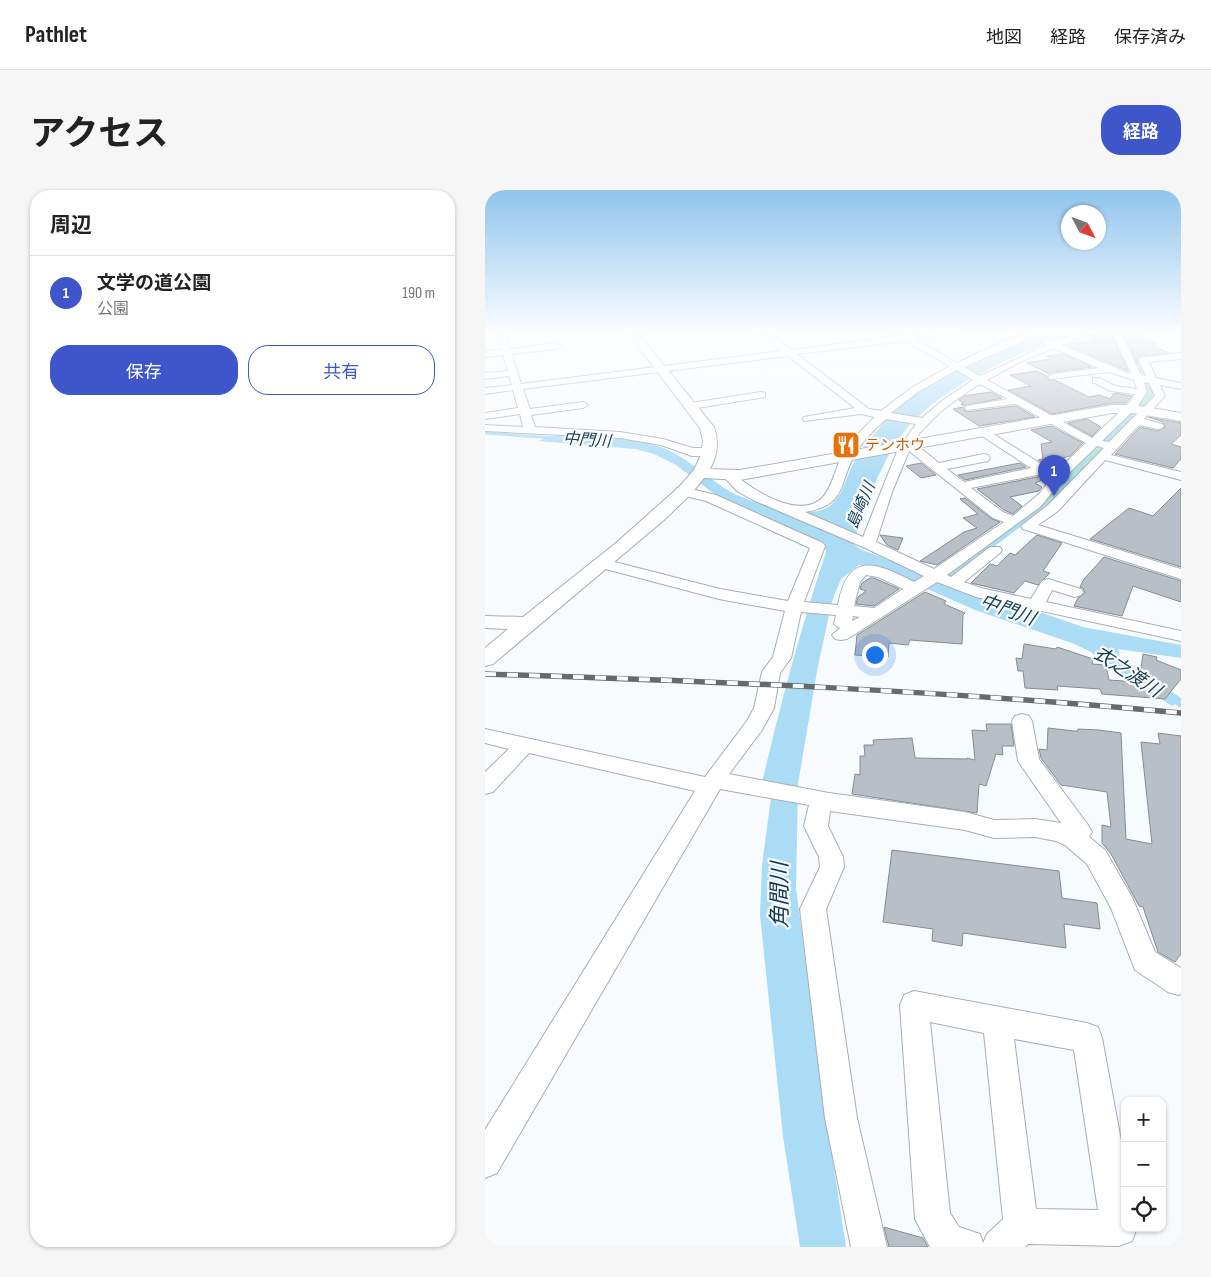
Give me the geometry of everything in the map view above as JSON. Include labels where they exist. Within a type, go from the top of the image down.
[{"type":"street","points":[[517,381],[530,430]]},
{"type":"street","points":[[485,391],[561,381]]},
{"type":"street","points":[[485,659],[603,564],[667,508],[699,472],[709,452],[711,436],[707,427],[672,381]]},
{"type":"street","points":[[827,381],[864,410]]},
{"type":"street","points":[[789,510],[821,506],[829,500],[851,455],[885,415],[917,389],[932,381]]},
{"type":"street","points":[[865,543],[904,446],[922,421],[948,400],[978,381]]},
{"type":"street","points":[[982,381],[1095,442],[1107,451],[1181,476]]},
{"type":"street","points":[[1099,381],[1113,389],[1141,392]]},
{"type":"street","points":[[953,583],[1053,508],[1107,451],[1138,412],[1142,387],[1139,381]]},
{"type":"street","points":[[916,588],[875,571],[861,571],[855,576],[844,610],[841,635],[934,577],[1041,500],[1060,475],[1095,442],[1160,396],[1153,381]]},
{"type":"street","points":[[1155,381],[1181,386]]},
{"type":"street","points":[[968,392],[995,388]]},
{"type":"street","points":[[691,406],[761,396]]},
{"type":"street","points":[[970,408],[1017,401]]},
{"type":"street","points":[[485,416],[583,405]]},
{"type":"street","points":[[699,472],[729,476],[1112,409],[1181,417]]},
{"type":"street","points":[[808,419],[864,410],[922,421]]},
{"type":"street","points":[[1138,412],[1158,426]]},
{"type":"street","points":[[485,428],[620,435],[663,442],[692,452],[709,452]]},
{"type":"street","points":[[983,432],[1042,470],[1060,475]]},
{"type":"street","points":[[904,446],[937,467],[998,516],[1014,521]]},
{"type":"street","points":[[937,467],[984,458]]},
{"type":"street","points":[[961,486],[1042,470]]},
{"type":"street","points":[[729,476],[751,493],[865,543],[934,577],[988,596],[1181,636]]},
{"type":"street","points":[[485,1161],[712,783],[755,725],[764,708],[771,672],[782,658],[796,607],[818,546],[711,498],[683,491]]},
{"type":"street","points":[[1028,526],[1181,574]]},
{"type":"street","points":[[603,564],[719,594],[796,607],[877,613]]},
{"type":"street","points":[[1035,606],[1047,584],[1075,592]]},
{"type":"street","points":[[485,622],[527,624]]},
{"type":"street","points":[[1022,721],[1029,761],[1049,790],[1076,823],[1080,832],[1073,838]]},
{"type":"street","points":[[485,736],[712,783],[772,790],[818,799],[965,821],[995,829],[1035,828],[1059,832],[1073,838],[1096,857],[1123,905],[1136,961],[1180,987]]},
{"type":"street","points":[[485,786],[525,745]]},
{"type":"street","points":[[818,799],[817,826],[831,857],[832,867],[813,909],[841,1118],[869,1247]]},
{"type":"street","points":[[967,1247],[948,1242],[933,1219],[914,1005],[1087,1038],[1119,1228],[1010,1236],[997,1021]]},
{"type":"green space","points":[[1141,381],[1150,381],[1157,395],[1145,408],[1135,407],[1146,392]]},
{"type":"green space","points":[[1129,413],[1138,413],[1053,502],[952,578],[944,576],[1041,505],[1094,447],[1115,429]]},
{"type":"water","points":[[938,381],[967,381],[938,400],[919,416],[895,444],[881,471],[853,544],[862,550],[897,563],[1083,627],[1181,645],[1181,658],[1118,649],[1120,657],[1181,698],[1181,701],[1172,706],[1089,651],[1072,643],[975,610],[884,570],[859,565],[841,579],[832,601],[817,671],[798,784],[796,888],[823,1096],[846,1247],[800,1247],[783,1136],[760,915],[762,865],[772,790],[762,783],[791,667],[826,552],[824,543],[713,493],[676,465],[654,454],[636,449],[538,441],[554,436],[582,436],[644,442],[676,454],[724,488],[744,498],[783,510],[818,511],[832,504],[837,498],[854,462],[866,444],[891,415],[912,397]]},
{"type":"building","points":[[1022,381],[1058,381],[1089,397],[1100,395],[1110,399],[1114,393],[1132,396],[1126,403],[1112,403],[1052,414],[1008,390],[1031,386]]},
{"type":"building","points":[[991,392],[1002,398],[964,406],[961,404],[964,403],[959,400],[964,396]]},
{"type":"building","points":[[1016,406],[1035,417],[979,426],[953,409],[963,407],[966,412]]},
{"type":"building","points":[[1148,417],[1181,423],[1181,435],[1171,444],[1181,447],[1181,459],[1173,468],[1115,454],[1140,427],[1158,431],[1165,427],[1163,422]]},
{"type":"building","points":[[1087,419],[1101,427],[1092,436],[1068,423]]},
{"type":"building","points":[[1051,426],[1083,443],[1070,456],[1063,458],[1066,460],[1057,468],[1038,460],[1043,459],[1041,444],[1052,442],[1031,430]]},
{"type":"building","points":[[921,463],[936,475],[921,478],[906,466]]},
{"type":"building","points":[[1020,463],[1026,467],[965,480],[958,475]]},
{"type":"building","points":[[1042,476],[1049,478],[1035,483],[1042,487],[1039,491],[1010,497],[1022,506],[1013,514],[1004,510],[977,489]]},
{"type":"building","points":[[1181,488],[1181,567],[1090,539],[1129,508],[1153,516]]},
{"type":"building","points":[[965,498],[992,519],[1000,522],[937,565],[920,561],[964,532],[977,528],[963,518],[978,514],[960,499]]},
{"type":"building","points":[[880,535],[903,538],[898,550],[887,545]]},
{"type":"building","points":[[1037,535],[1062,543],[1043,571],[1050,573],[1038,585],[1025,581],[1014,593],[971,583],[990,564],[997,566],[1010,553],[1015,555]]},
{"type":"building","points":[[1104,557],[1181,581],[1181,602],[1133,586],[1122,616],[1074,606],[1078,598],[1085,593],[1083,588],[1080,587],[1084,579]]},
{"type":"building","points":[[870,578],[899,589],[874,606],[856,604],[858,597],[866,591],[860,589],[862,583]]},
{"type":"building","points":[[925,592],[946,601],[944,604],[965,613],[963,615],[962,644],[910,640],[908,645],[889,643],[888,657],[855,655],[857,635]]},
{"type":"building","points":[[1024,644],[1056,649],[1057,647],[1093,659],[1092,664],[1106,665],[1109,680],[1139,682],[1143,654],[1157,657],[1156,660],[1181,670],[1181,679],[1165,699],[1102,694],[1100,689],[1057,686],[1058,690],[1025,688],[1023,671],[1018,671],[1016,658],[1022,659]]},
{"type":"building","points":[[986,724],[1011,724],[1014,746],[1002,746],[1003,755],[996,754],[986,786],[979,784],[977,813],[852,794],[855,774],[860,775],[860,756],[865,756],[864,745],[874,745],[873,740],[912,738],[915,758],[967,758],[975,760],[972,730],[987,731]]},
{"type":"building","points":[[1048,728],[1121,733],[1126,839],[1152,844],[1141,742],[1160,744],[1158,733],[1181,736],[1181,954],[1175,962],[1158,952],[1143,907],[1139,906],[1111,854],[1102,843],[1102,825],[1111,827],[1107,792],[1061,785],[1041,758],[1039,749],[1047,750]]},
{"type":"building","points":[[892,850],[1059,871],[1062,898],[1097,903],[1100,929],[1064,924],[1066,948],[963,933],[962,946],[932,941],[933,929],[883,922]]},
{"type":"building","points":[[884,1227],[923,1238],[928,1247],[889,1247]]},
{"type":"waterway","points":[[1141,407],[1147,400],[1149,392],[1147,381]]},
{"type":"waterway","points":[[1050,502],[1097,448],[1141,407]]},
{"type":"waterway","name":"中門川","points":[[485,433],[554,438]]},
{"type":"waterway","points":[[946,580],[1050,502]]},
{"type":"waterway","name":"衣之渡川","points":[[1172,699],[1181,705]]},
{"type":"railway","points":[[485,674],[833,688],[1094,705],[1181,713]]},
{"type":"place","name":"テンホウ","points":[[846,445]]},
{"type":"place","name":"文学の道公園","points":[[1054,496]]},
{"type":"water label","name":"島崎川","points":[[860,505]]},
{"type":"water label","name":"角間川","points":[[779,895]]}]
